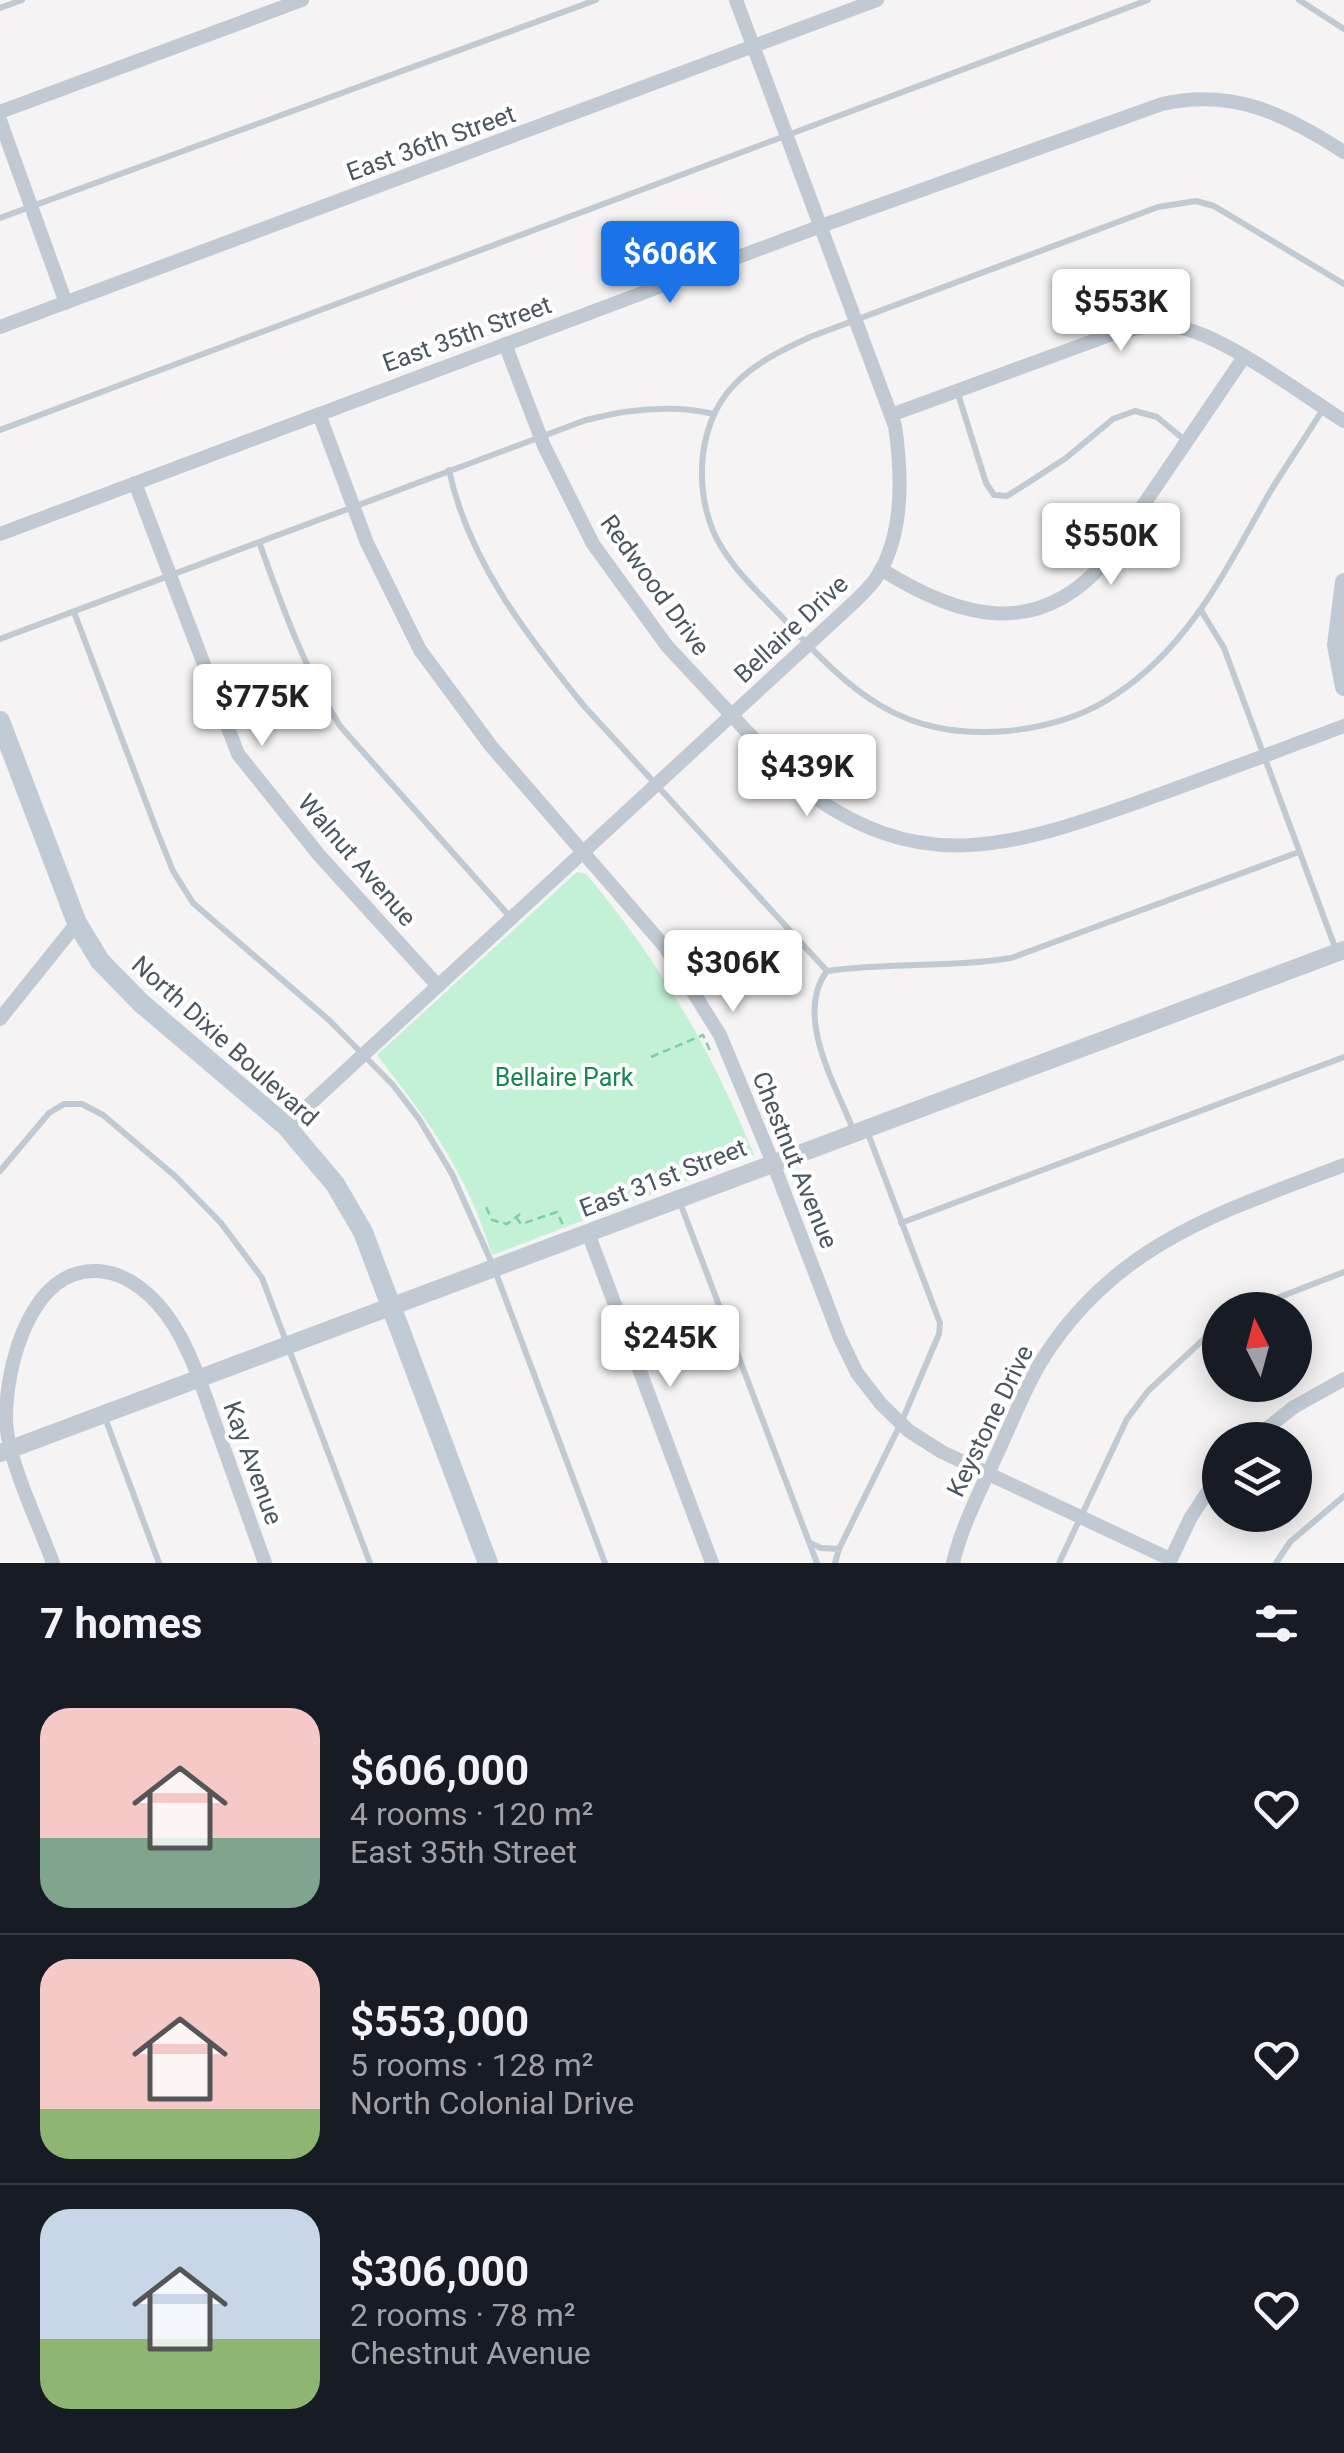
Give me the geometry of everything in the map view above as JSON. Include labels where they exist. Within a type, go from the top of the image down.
[{"type":"main road","name":"North Dixie Boulevard","points":[[0,721],[77,923],[100,962],[141,1003],[286,1126],[335,1184],[364,1232],[488,1563]]},
{"type":"street","points":[[0,112],[302,0]]},
{"type":"street","name":"Bellaire Drive","points":[[286,1126],[808,645],[870,586],[881,568],[900,493],[900,458],[891,416],[736,0]]},
{"type":"street","name":"East 36th Street","points":[[0,327],[877,0]]},
{"type":"street","name":"East 35th Street","points":[[0,534],[1112,119],[1207,96],[1260,108],[1344,152]]},
{"type":"street","points":[[0,120],[66,302]]},
{"type":"street","points":[[891,416],[1138,327],[1191,330],[1244,358],[1344,421]]},
{"type":"street","name":"Redwood Drive","points":[[505,344],[540,436],[592,544],[667,646],[794,782],[838,814],[897,838],[955,846],[1033,837],[1344,726]]},
{"type":"street","points":[[881,568],[916,591],[958,608],[1009,612],[1045,605],[1079,588],[1094,575],[1139,516],[1244,358]]},
{"type":"street","name":"Chestnut Avenue","points":[[318,414],[367,543],[420,650],[491,746],[665,946],[720,1035],[840,1338],[858,1373],[881,1404],[942,1452],[1170,1561]]},
{"type":"street","name":"Walnut Avenue","points":[[135,483],[238,754],[319,855],[438,986]]},
{"type":"street","points":[[1344,582],[1336,645],[1344,687]]},
{"type":"street","points":[[0,1019],[77,923]]},
{"type":"street","name":"East 31st Street","points":[[6,1451],[494,1268],[580,1227],[678,1199],[1340,951]]},
{"type":"street","name":"Keystone Drive","points":[[953,1563],[966,1523],[1042,1361],[1080,1309],[1146,1251],[1181,1230],[1344,1165]]},
{"type":"street","points":[[580,1227],[712,1563]]},
{"type":"street","name":"Kay Avenue","points":[[53,1563],[6,1451],[8,1397],[24,1330],[40,1298],[50,1287],[74,1274],[90,1271],[117,1274],[146,1292],[171,1320],[198,1378],[265,1563]]},
{"type":"street","points":[[1274,1422],[1294,1406],[1344,1379]]},
{"type":"street","points":[[1170,1561],[1202,1499]]},
{"type":"lane","points":[[0,8],[22,0]]},
{"type":"lane","points":[[0,218],[596,0]]},
{"type":"lane","points":[[0,430],[1148,0]]},
{"type":"lane","points":[[1299,0],[1344,29]]},
{"type":"lane","points":[[1324,408],[1202,612],[1152,667],[1099,706],[1031,728],[988,732],[933,728],[894,715],[850,685],[739,570],[722,548],[702,502],[702,464],[714,414],[732,387],[756,366],[785,348],[1158,207],[1185,201],[1206,202],[1344,284]]},
{"type":"lane","points":[[957,391],[986,484],[994,495],[1006,496],[1026,484],[1066,458],[1113,419],[1134,411],[1157,417],[1188,442]]},
{"type":"lane","points":[[0,639],[586,420],[638,410],[696,410],[714,414]]},
{"type":"lane","points":[[449,470],[476,548],[520,623],[584,706],[827,971]]},
{"type":"lane","points":[[259,542],[294,635],[322,698],[340,726],[511,918]]},
{"type":"lane","points":[[74,612],[161,841],[193,904],[329,1020],[393,1085],[427,1132],[468,1204],[606,1563]]},
{"type":"lane","points":[[1202,612],[1224,648],[1340,951]]},
{"type":"lane","points":[[835,1563],[901,1423],[939,1334],[940,1323],[901,1223],[819,1042],[815,1016],[817,987],[827,971],[858,966],[973,964],[1011,958],[1299,852]]},
{"type":"lane","points":[[901,1223],[1344,1057]]},
{"type":"lane","points":[[0,1171],[49,1113],[64,1104],[82,1104],[102,1114],[175,1176],[222,1223],[262,1278],[370,1563]]},
{"type":"lane","points":[[678,1199],[817,1563]]},
{"type":"lane","points":[[1292,1292],[1344,1272]]},
{"type":"lane","points":[[1058,1563],[1126,1419],[1148,1391],[1202,1341]]},
{"type":"lane","points":[[104,1414],[158,1563]]},
{"type":"lane","points":[[1276,1563],[1290,1542],[1344,1496]]},
{"type":"lane","points":[[809,1542],[821,1548],[839,1549]]},
{"type":"path","points":[[651,1057],[702,1035],[711,1053]]},
{"type":"path","points":[[486,1207],[492,1220],[507,1224],[518,1215],[522,1224],[558,1212],[562,1226],[580,1227]]},
{"type":"green space","name":"Bellaire Park","points":[[577,872],[586,874],[660,973],[720,1079],[754,1155],[492,1255],[470,1197],[445,1149],[377,1055]]}]
